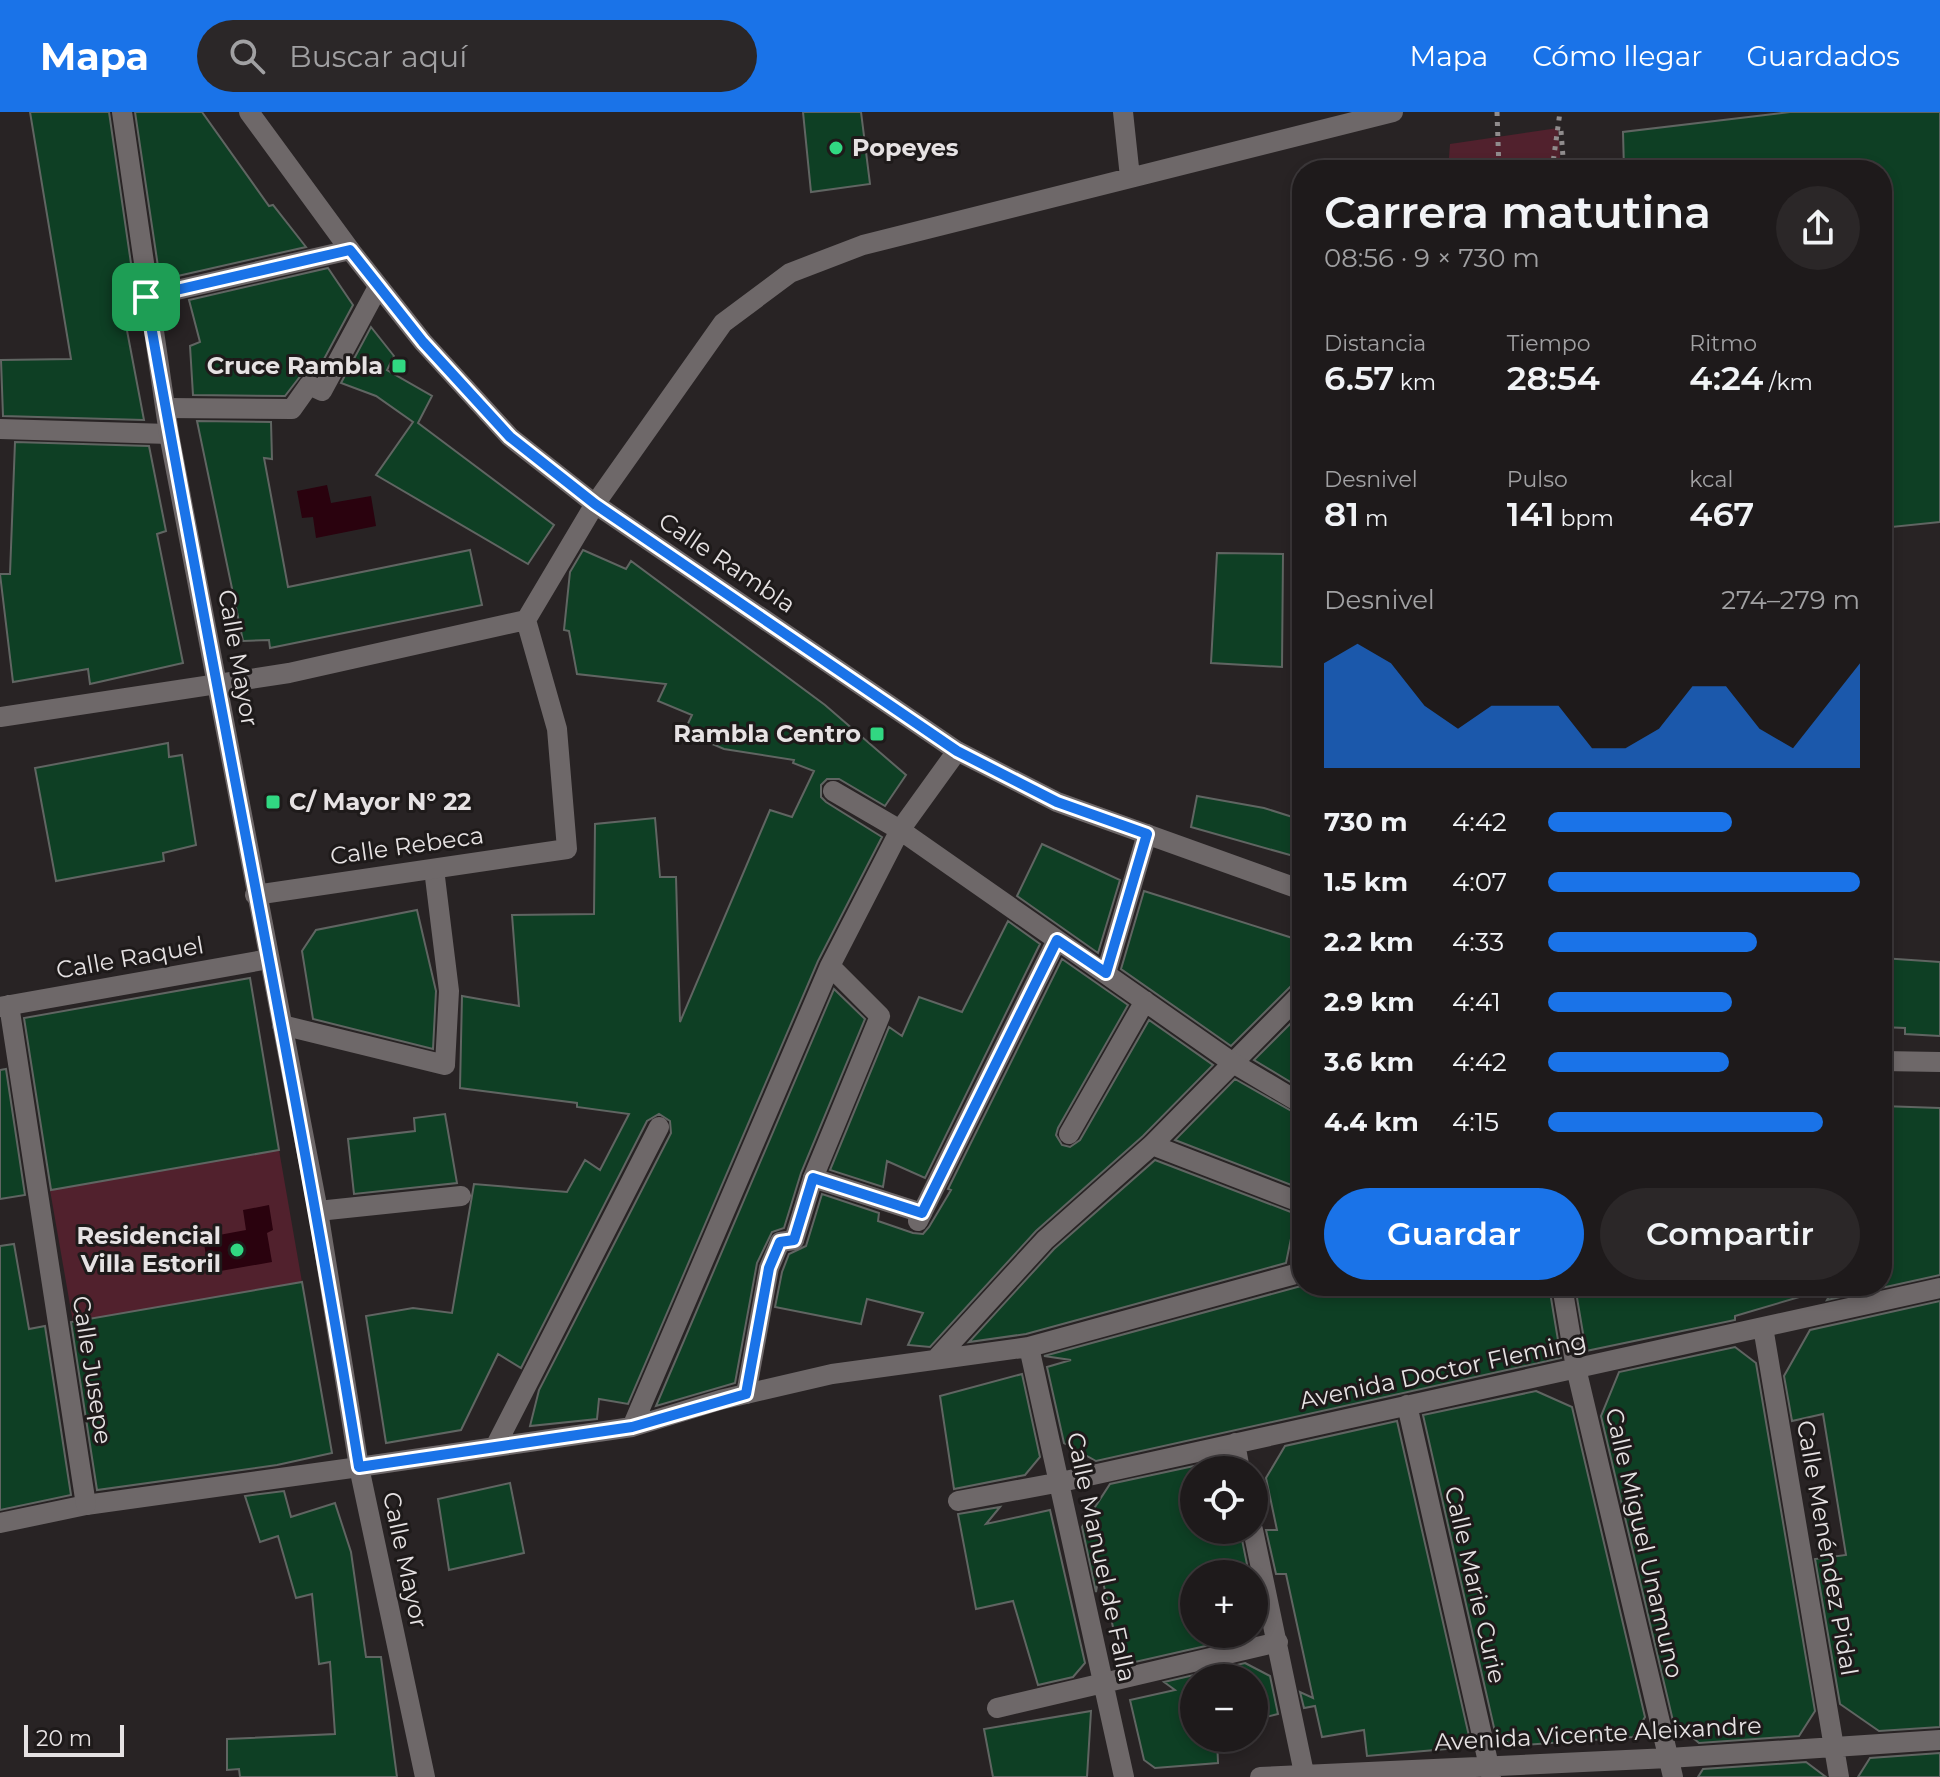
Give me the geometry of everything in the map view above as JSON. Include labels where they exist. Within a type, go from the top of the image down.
[{"type":"street","name":"Calle Mayor","points":[[122,112],[146,297],[169,434],[318,1211],[359,1467],[425,1777]]},
{"type":"street","name":"Calle Rambla","points":[[249,112],[378,287],[510,437],[595,504],[957,751],[1057,802],[1292,886]]},
{"type":"street","points":[[1123,112],[1130,177]]},
{"type":"street","points":[[0,717],[218,686],[526,620],[595,504],[723,323],[790,273],[863,245],[1393,112]]},
{"type":"street","points":[[146,297],[350,250]]},
{"type":"street","points":[[166,408],[292,409],[309,385],[322,391],[378,287]]},
{"type":"street","points":[[0,429],[169,434]]},
{"type":"street","name":"Calle Rebeca","points":[[255,895],[567,849],[557,729],[526,620]]},
{"type":"street","points":[[632,1427],[830,966],[900,830],[957,751]]},
{"type":"street","points":[[833,791],[900,830],[1233,1063],[1292,1098]]},
{"type":"street","points":[[1106,973],[1147,834]]},
{"type":"street","points":[[282,1025],[445,1065],[449,991],[434,869]]},
{"type":"street","points":[[813,1178],[920,1217],[1057,940]]},
{"type":"street","name":"Calle Raquel","points":[[4,1006],[269,959]]},
{"type":"street","points":[[746,1394],[769,1268],[780,1242],[794,1240],[813,1178],[880,1016],[830,966]]},
{"type":"street","points":[[1069,1134],[1145,1001]]},
{"type":"street","points":[[936,1359],[1045,1240],[1152,1145],[1292,1003]]},
{"type":"street","name":"Calle Jusepe","points":[[4,1006],[86,1505]]},
{"type":"street","points":[[1892,1061],[1940,1062]]},
{"type":"street","points":[[496,1445],[659,1127]]},
{"type":"street","points":[[1152,1145],[1292,1199]]},
{"type":"street","points":[[318,1211],[461,1196]]},
{"type":"street","points":[[0,1523],[86,1505],[632,1427],[746,1394],[832,1374],[1029,1347],[1292,1275]]},
{"type":"street","name":"Avenida Doctor Fleming","points":[[958,1501],[1061,1482],[1940,1288]]},
{"type":"street","name":"Calle Miguel Unamuno","points":[[1564,1296],[1576,1368],[1671,1768]]},
{"type":"street","name":"Calle Menéndez Pidal","points":[[1763,1327],[1839,1777]]},
{"type":"street","name":"Calle Manuel de Falla","points":[[1029,1347],[1124,1777]]},
{"type":"street","name":"Calle Marie Curie","points":[[1407,1405],[1490,1771]]},
{"type":"street","points":[[1235,1443],[1237,1456]]},
{"type":"street","points":[[1256,1544],[1304,1773]]},
{"type":"street","points":[[997,1708],[1278,1642]]},
{"type":"street","name":"Avenida Vicente Aleixandre","points":[[1260,1777],[1304,1773],[1671,1768],[1835,1746],[1940,1740]]},
{"type":"path","points":[[1497,112],[1499,160]]},
{"type":"path","points":[[1560,112],[1563,160]]},
{"type":"path","points":[[1554,160],[1560,122]]},
{"type":"shaded area","points":[[1558,128],[1560,160],[1449,160],[1450,144]]},
{"type":"shaded area","points":[[327,485],[331,503],[371,496],[376,526],[316,538],[313,517],[302,518],[297,491]]},
{"type":"shaded area","name":"Residencial Villa Estoril","points":[[279,1150],[302,1282],[73,1322],[50,1190]]},
{"type":"shaded area","name":"Residencial Villa Estoril","points":[[269,1205],[273,1230],[267,1233],[272,1262],[209,1273],[203,1238],[246,1230],[243,1210]]},
{"type":"building","points":[[30,112],[109,112],[135,291],[133,296],[121,299],[144,420],[3,416],[1,360],[71,359]]},
{"type":"building","points":[[135,112],[202,112],[269,206],[273,205],[306,247],[160,280]]},
{"type":"building","name":"Popeyes","points":[[803,112],[861,112],[870,184],[811,192]]},
{"type":"building","points":[[1790,112],[1940,112],[1940,522],[1892,527],[1892,160],[1624,160],[1623,132]]},
{"type":"building","points":[[328,268],[353,305],[316,374],[302,374],[285,396],[193,395],[190,346],[200,342],[189,300]]},
{"type":"building","points":[[371,327],[394,356],[387,370],[432,396],[418,423],[554,525],[528,564],[376,475],[413,422],[376,396],[341,383]]},
{"type":"building","points":[[197,421],[271,422],[272,459],[264,458],[288,587],[470,550],[482,605],[270,648],[269,640],[243,641]]},
{"type":"building","points":[[15,442],[149,446],[166,531],[157,534],[183,663],[90,684],[88,669],[13,682],[0,574],[10,574]]},
{"type":"building","points":[[583,550],[626,569],[631,561],[825,705],[906,775],[885,806],[839,779],[827,779],[821,785],[821,797],[826,802],[882,837],[818,961],[628,1404],[599,1399],[597,1419],[530,1426],[539,1390],[671,1133],[670,1121],[659,1114],[647,1121],[521,1368],[498,1354],[461,1430],[386,1443],[366,1316],[413,1308],[452,1313],[474,1184],[567,1192],[585,1160],[600,1170],[629,1114],[577,1107],[577,1103],[460,1088],[462,996],[519,1006],[512,915],[594,914],[595,824],[655,818],[660,877],[676,877],[680,1022],[770,810],[792,817],[814,771],[793,763],[794,760],[724,749],[684,732],[692,715],[658,701],[666,684],[577,674],[569,631],[564,630],[570,572]]},
{"type":"building","points":[[1217,553],[1283,554],[1282,667],[1211,663]]},
{"type":"building","points":[[168,743],[169,757],[182,755],[196,845],[163,853],[164,861],[56,881],[35,768]]},
{"type":"building","points":[[1197,796],[1264,808],[1292,817],[1292,856],[1191,827]]},
{"type":"building","points":[[1042,844],[1120,880],[1098,953],[1017,896]]},
{"type":"building","points":[[1144,891],[1292,938],[1292,985],[1231,1046],[1121,969]]},
{"type":"building","points":[[417,910],[436,991],[433,1049],[313,1019],[302,951],[316,930]]},
{"type":"building","points":[[1008,921],[1040,944],[925,1178],[887,1161],[883,1187],[830,1170],[889,1027],[902,1036],[919,997],[962,1012]]},
{"type":"building","points":[[1062,959],[1128,1005],[1058,1128],[1056,1135],[1062,1145],[1070,1147],[1080,1140],[1149,1020],[1213,1065],[1143,1136],[1036,1231],[930,1347],[908,1345],[923,1313],[867,1299],[861,1324],[775,1307],[789,1254],[806,1246],[822,1194],[879,1213],[878,1221],[913,1233],[923,1234],[929,1227],[951,1190],[948,1189]]},
{"type":"building","points":[[1892,959],[1940,962],[1940,1036],[1905,1034],[1905,1028],[1892,1027]]},
{"type":"building","name":"Residencial Villa Estoril","points":[[250,978],[279,1150],[51,1190],[24,1018]]},
{"type":"building","points":[[834,989],[865,1019],[801,1173],[784,1228],[772,1232],[757,1263],[735,1383],[656,1406]]},
{"type":"building","points":[[1292,1022],[1292,1083],[1254,1060]]},
{"type":"building","points":[[6,1069],[25,1195],[0,1199],[0,1070]]},
{"type":"building","points":[[1235,1079],[1292,1111],[1292,1185],[1175,1140]]},
{"type":"building","points":[[1892,1106],[1940,1108],[1940,1275],[1892,1286]]},
{"type":"building","points":[[445,1114],[457,1183],[354,1194],[348,1139],[415,1131],[414,1118]]},
{"type":"building","points":[[1155,1160],[1292,1212],[1292,1234],[1286,1263],[1026,1334],[969,1342],[1054,1249]]},
{"type":"building","name":"Residencial Villa Estoril","points":[[14,1244],[29,1329],[45,1326],[71,1495],[0,1510],[0,1246]]},
{"type":"building","name":"Residencial Villa Estoril","points":[[302,1282],[332,1453],[277,1465],[97,1490],[71,1322]]},
{"type":"building","points":[[1292,1288],[1292,1296],[1551,1296],[1561,1358],[1096,1461],[1064,1443],[1047,1367],[1071,1360],[1044,1356]]},
{"type":"building","points":[[1577,1296],[1803,1296],[1735,1316],[1735,1320],[1586,1351]]},
{"type":"building","points":[[1940,1301],[1940,1727],[1879,1731],[1840,1704],[1815,1559],[1846,1555],[1823,1414],[1792,1421],[1784,1376],[1810,1330]]},
{"type":"building","points":[[1735,1347],[1756,1363],[1815,1711],[1799,1736],[1699,1743],[1673,1721],[1601,1416],[1619,1372]]},
{"type":"building","points":[[1022,1374],[1040,1457],[1025,1475],[954,1489],[940,1396]]},
{"type":"building","points":[[1536,1391],[1572,1407],[1645,1717],[1633,1737],[1512,1746],[1495,1732],[1423,1415]]},
{"type":"building","points":[[1397,1421],[1469,1736],[1458,1748],[1367,1756],[1364,1730],[1322,1737],[1315,1706],[1304,1708],[1300,1692],[1313,1698],[1286,1574],[1276,1574],[1268,1539],[1268,1530],[1277,1530],[1268,1475],[1285,1446]]},
{"type":"building","points":[[1180,1469],[1180,1544],[1243,1544],[1246,1560],[1180,1560],[1180,1648],[1197,1648],[1135,1662],[1118,1650],[1100,1568],[1096,1592],[1082,1527],[1110,1484]]},
{"type":"building","points":[[510,1483],[524,1553],[449,1570],[438,1499]]},
{"type":"building","points":[[284,1491],[291,1517],[335,1503],[351,1552],[366,1657],[381,1657],[397,1777],[240,1777],[239,1769],[227,1770],[227,1739],[335,1734],[330,1662],[319,1664],[312,1594],[296,1598],[278,1536],[260,1542],[245,1496]]},
{"type":"building","points":[[1000,1507],[986,1524],[1050,1510],[1085,1663],[1073,1677],[1038,1685],[1013,1601],[976,1609],[958,1514]]},
{"type":"building","points":[[1268,1675],[1270,1676],[1278,1714],[1268,1716]]},
{"type":"building","points":[[1180,1678],[1180,1752],[1218,1752],[1218,1763],[1155,1768],[1144,1760],[1130,1700],[1175,1690],[1164,1682]]},
{"type":"building","points":[[1091,1711],[1087,1777],[993,1777],[984,1729]]},
{"type":"building","points":[[1940,1753],[1940,1777],[1858,1777],[1870,1758]]},
{"type":"building","points":[[1806,1762],[1826,1777],[1698,1777],[1703,1769]]},
{"type":"place","name":"Popeyes","points":[[836,148]]},
{"type":"place","name":"Cruce Rambla","points":[[399,366]]},
{"type":"place","name":"Rambla Centro","points":[[877,734]]},
{"type":"place","name":"C/ Mayor N° 22","points":[[273,802]]},
{"type":"place","name":"Residencial Villa Estoril","points":[[237,1250]]},
{"type":"route","points":[[350,250],[423,342],[510,437],[595,504],[957,751],[1057,802],[1147,834],[1106,973],[1057,940],[922,1213],[813,1178],[794,1240],[780,1242],[769,1268],[746,1394],[632,1427],[359,1467],[318,1211],[255,895],[146,297],[350,250]]}]
